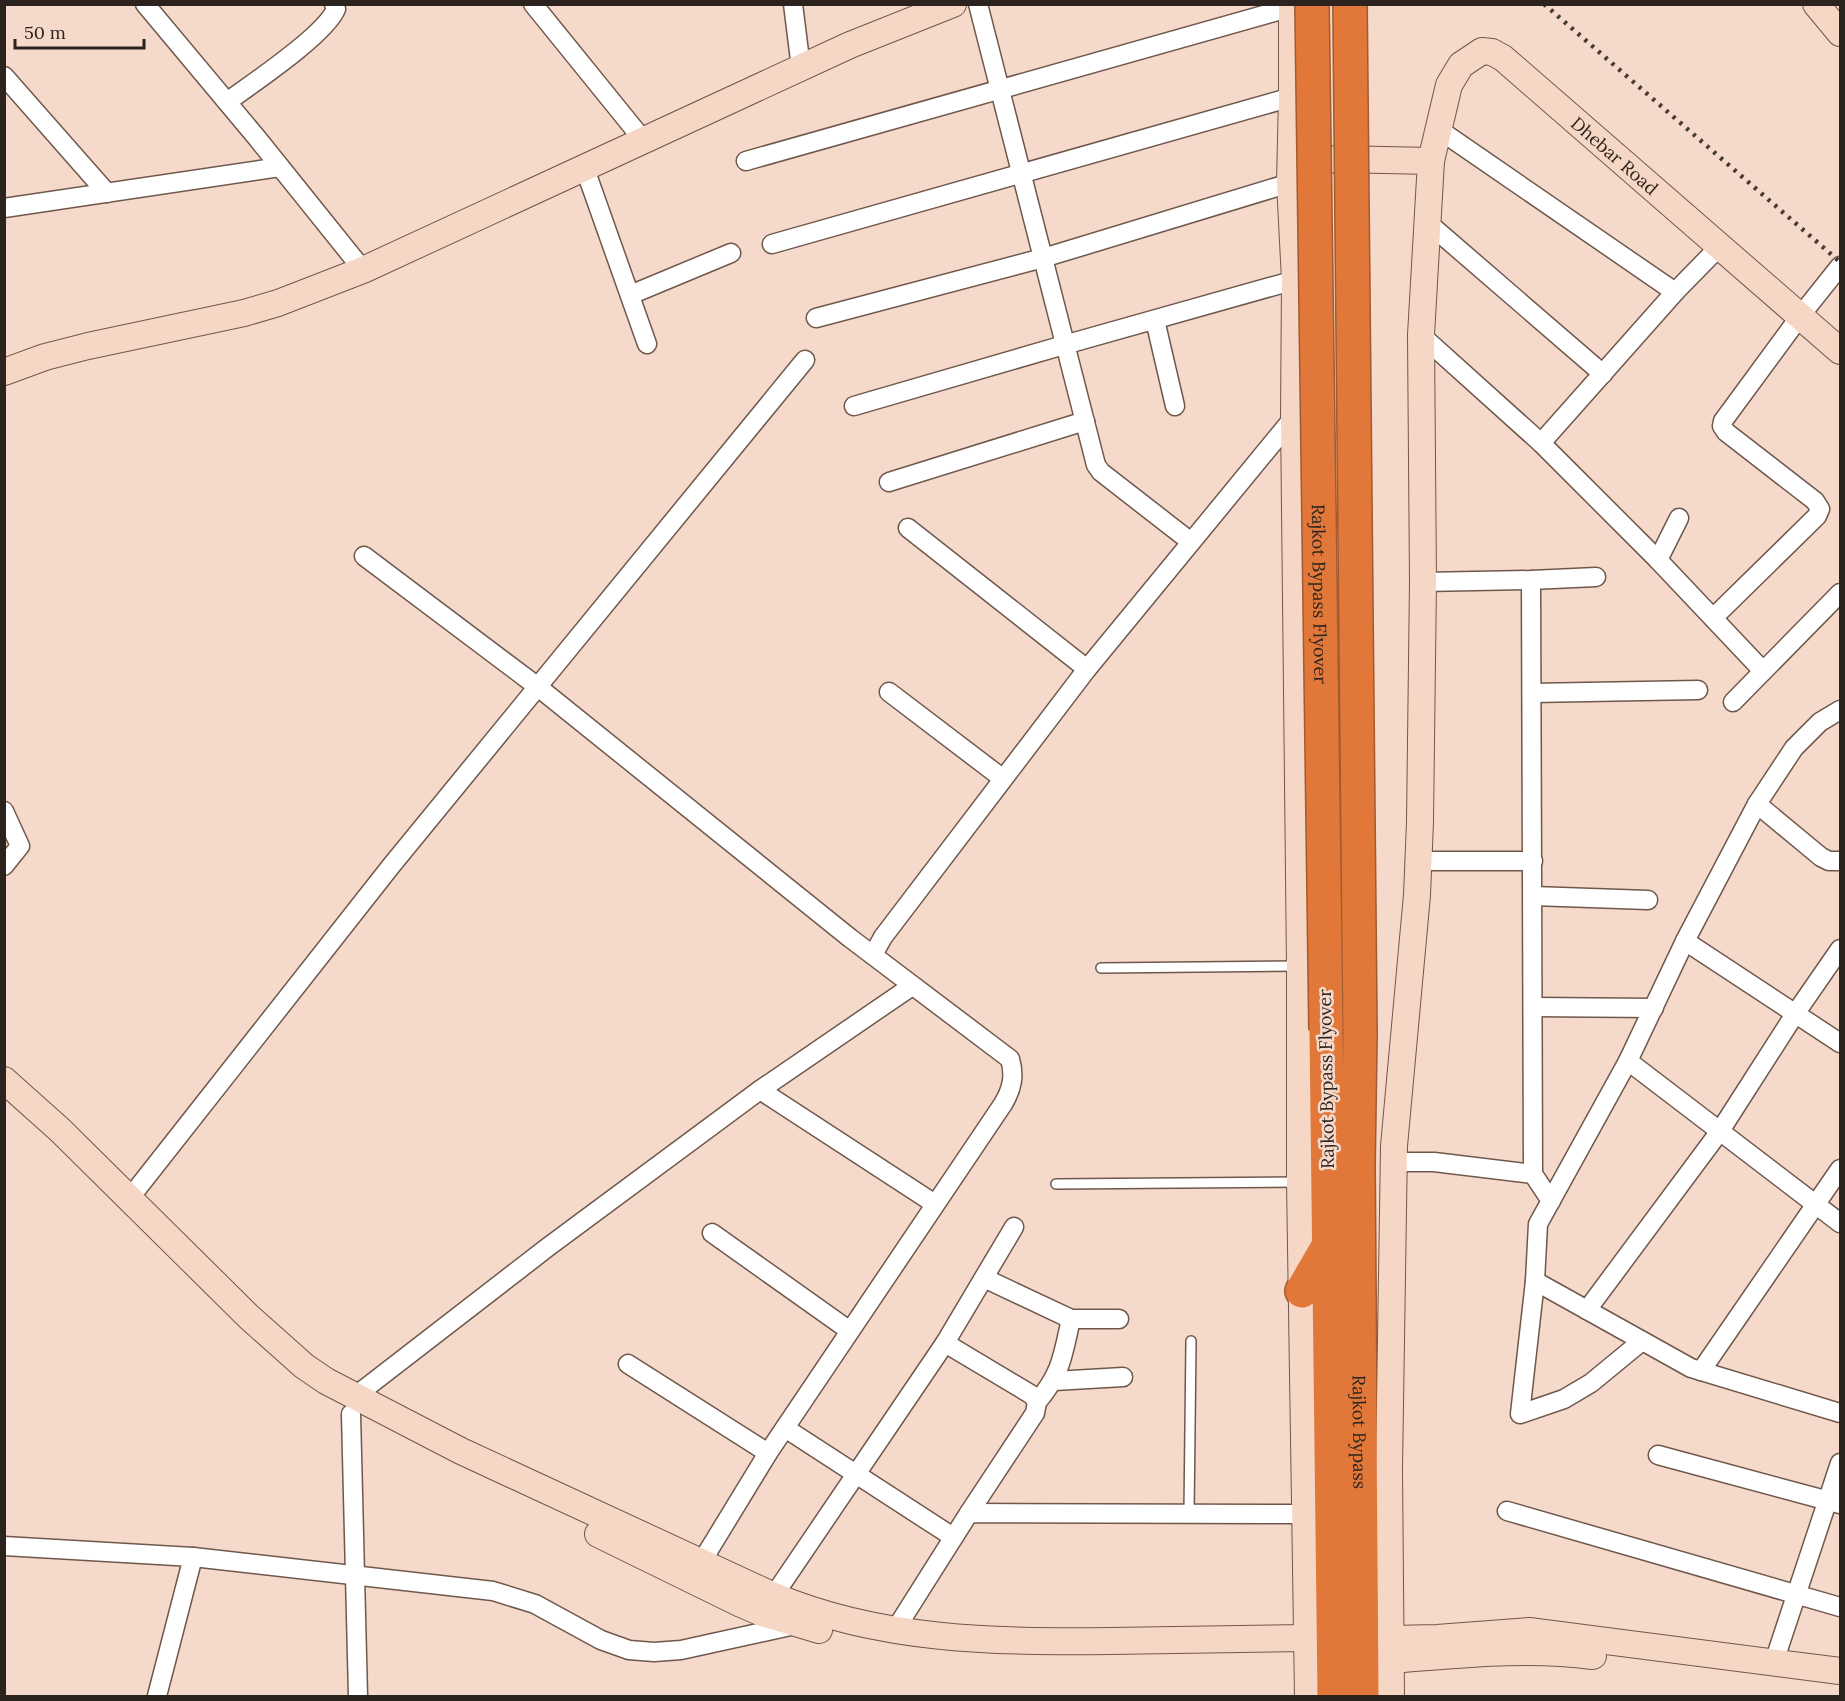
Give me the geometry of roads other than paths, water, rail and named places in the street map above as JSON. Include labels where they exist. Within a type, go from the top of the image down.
[{"type":"highway","name":"Rajkot Bypass Flyover","points":[[1350,4],[1360,1034],[1358,1166]]},
{"type":"highway","name":"Rajkot Bypass Flyover","points":[[1299,5],[1326,1030],[1314,1182]]},
{"type":"highway","name":"Rajkot Bypass","points":[[1358,1166],[1362,1696]]},
{"type":"highway","name":"Rajkot Bypass","points":[[1314,1182],[1328,1246],[1334,1696]]},
{"type":"highway","points":[[1302,1291],[1328,1246]]},
{"type":"street","points":[[145,4],[363,270]]},
{"type":"street","points":[[227,102],[318,32],[332,19],[336,9],[334,4]]},
{"type":"street","points":[[533,4],[644,141]]},
{"type":"street","points":[[793,4],[801,68]]},
{"type":"street","points":[[4,372],[45,357],[88,346],[244,313],[278,303],[363,270],[850,45],[953,4]]},
{"type":"street","points":[[978,4],[1093,459],[1101,472],[1191,542]]},
{"type":"street","points":[[1816,4],[1840,33]]},
{"type":"street","points":[[746,161],[1299,5],[1292,97],[1290,173],[1295,280],[1294,417],[1300,966],[1314,1182],[1302,1291],[1308,1696]]},
{"type":"street","name":"Dhebar Road","points":[[1391,1696],[1389,1469],[1393,1162],[1419,861],[1423,582],[1421,334],[1431,161],[1449,85],[1461,65],[1482,51],[1492,52],[1503,58],[1840,351]]},
{"type":"street","points":[[4,76],[107,193]]},
{"type":"street","points":[[772,244],[1292,97]]},
{"type":"street","points":[[1438,129],[1676,292]]},
{"type":"street","points":[[816,318],[1043,258],[1337,159],[1431,161]]},
{"type":"street","points":[[4,208],[280,166]]},
{"type":"street","points":[[585,169],[647,344]]},
{"type":"street","points":[[1427,222],[1603,374]]},
{"type":"street","points":[[1540,443],[1719,247]]},
{"type":"street","points":[[630,294],[731,253]]},
{"type":"street","points":[[1713,618],[1817,516],[1820,509],[1815,501],[1726,432],[1722,426],[1725,415],[1840,266]]},
{"type":"street","points":[[854,406],[1295,280]]},
{"type":"street","points":[[1155,320],[1175,406]]},
{"type":"street","points":[[1421,334],[1540,443],[1658,560],[1763,671]]},
{"type":"street","points":[[129,1199],[384,875],[806,360]]},
{"type":"street","points":[[873,956],[883,937],[1087,669],[1294,417]]},
{"type":"street","points":[[889,482],[1085,421]]},
{"type":"street","points":[[1658,560],[1679,518]]},
{"type":"street","points":[[908,528],[1087,669]]},
{"type":"street","points":[[364,556],[538,687],[873,956],[1010,1059],[1014,1072],[1008,1095],[768,1453],[695,1572]]},
{"type":"street","points":[[1423,582],[1596,577]]},
{"type":"street","points":[[1531,580],[1533,1174],[1551,1201]]},
{"type":"street","points":[[1733,702],[1840,595]]},
{"type":"street","points":[[1532,693],[1698,690]]},
{"type":"street","points":[[889,692],[1002,778]]},
{"type":"street","points":[[1642,1341],[1591,1383],[1564,1399],[1520,1414],[1535,1281],[1538,1224],[1628,1061],[1685,941],[1757,804],[1794,748],[1820,722],[1840,710]]},
{"type":"street","points":[[1757,804],[1821,857],[1829,861],[1840,861]]},
{"type":"street","points":[[4,811],[20,846],[4,866]]},
{"type":"street","points":[[1419,861],[1533,861]]},
{"type":"street","points":[[1533,896],[1648,900]]},
{"type":"street","points":[[1685,941],[1840,1043]]},
{"type":"street","points":[[1587,1310],[1720,1131],[1840,949]]},
{"type":"street","points":[[352,1406],[548,1246],[760,1090],[912,986]]},
{"type":"street","points":[[1533,1007],[1653,1008]]},
{"type":"street","points":[[1628,1061],[1840,1223]]},
{"type":"street","points":[[4,1080],[53,1124],[287,1351],[326,1381],[352,1406],[358,1696]]},
{"type":"street","points":[[760,1090],[935,1204]]},
{"type":"street","points":[[4,1102],[275,1364],[307,1389],[461,1451],[695,1572],[768,1605],[797,1624],[867,1641],[976,1653],[1088,1657],[1306,1646]]},
{"type":"street","points":[[1358,1166],[1393,1162],[1434,1162],[1533,1174]]},
{"type":"street","points":[[1701,1371],[1840,1169]]},
{"type":"street","points":[[768,1605],[945,1343],[1014,1227]]},
{"type":"street","points":[[711,1233],[850,1331]]},
{"type":"street","points":[[984,1278],[1071,1319],[1119,1319]]},
{"type":"street","points":[[1535,1281],[1691,1368],[1840,1413]]},
{"type":"street","points":[[895,1630],[1035,1413],[1037,1402],[1054,1381],[1071,1319]]},
{"type":"street","points":[[945,1343],[1032,1395],[1037,1402]]},
{"type":"street","points":[[628,1364],[768,1453]]},
{"type":"street","points":[[1054,1381],[1123,1377]]},
{"type":"street","points":[[785,1428],[953,1537]]},
{"type":"street","points":[[1658,1455],[1834,1502]]},
{"type":"street","points":[[1774,1662],[1797,1595],[1834,1502],[1840,1464]]},
{"type":"street","points":[[1507,1511],[1840,1606]]},
{"type":"street","points":[[969,1514],[1306,1514]]},
{"type":"street","points":[[4,1546],[193,1557],[493,1591],[535,1604],[602,1640],[629,1650],[646,1652],[681,1650],[825,1616]]},
{"type":"street","points":[[157,1696],[193,1557]]},
{"type":"street","points":[[768,1605],[895,1630],[989,1640],[1306,1646]]},
{"type":"street","points":[[1390,1649],[1529,1631],[1840,1671]]},
{"type":"street","points":[[1390,1649],[1569,1653],[1840,1687]]},
{"type":"lane","points":[[1101,968],[1300,966]]},
{"type":"lane","points":[[1056,1184],[1314,1182]]},
{"type":"lane","points":[[1189,1513],[1191,1341]]},
{"type":"railway","points":[[1544,4],[1840,262]]}]
